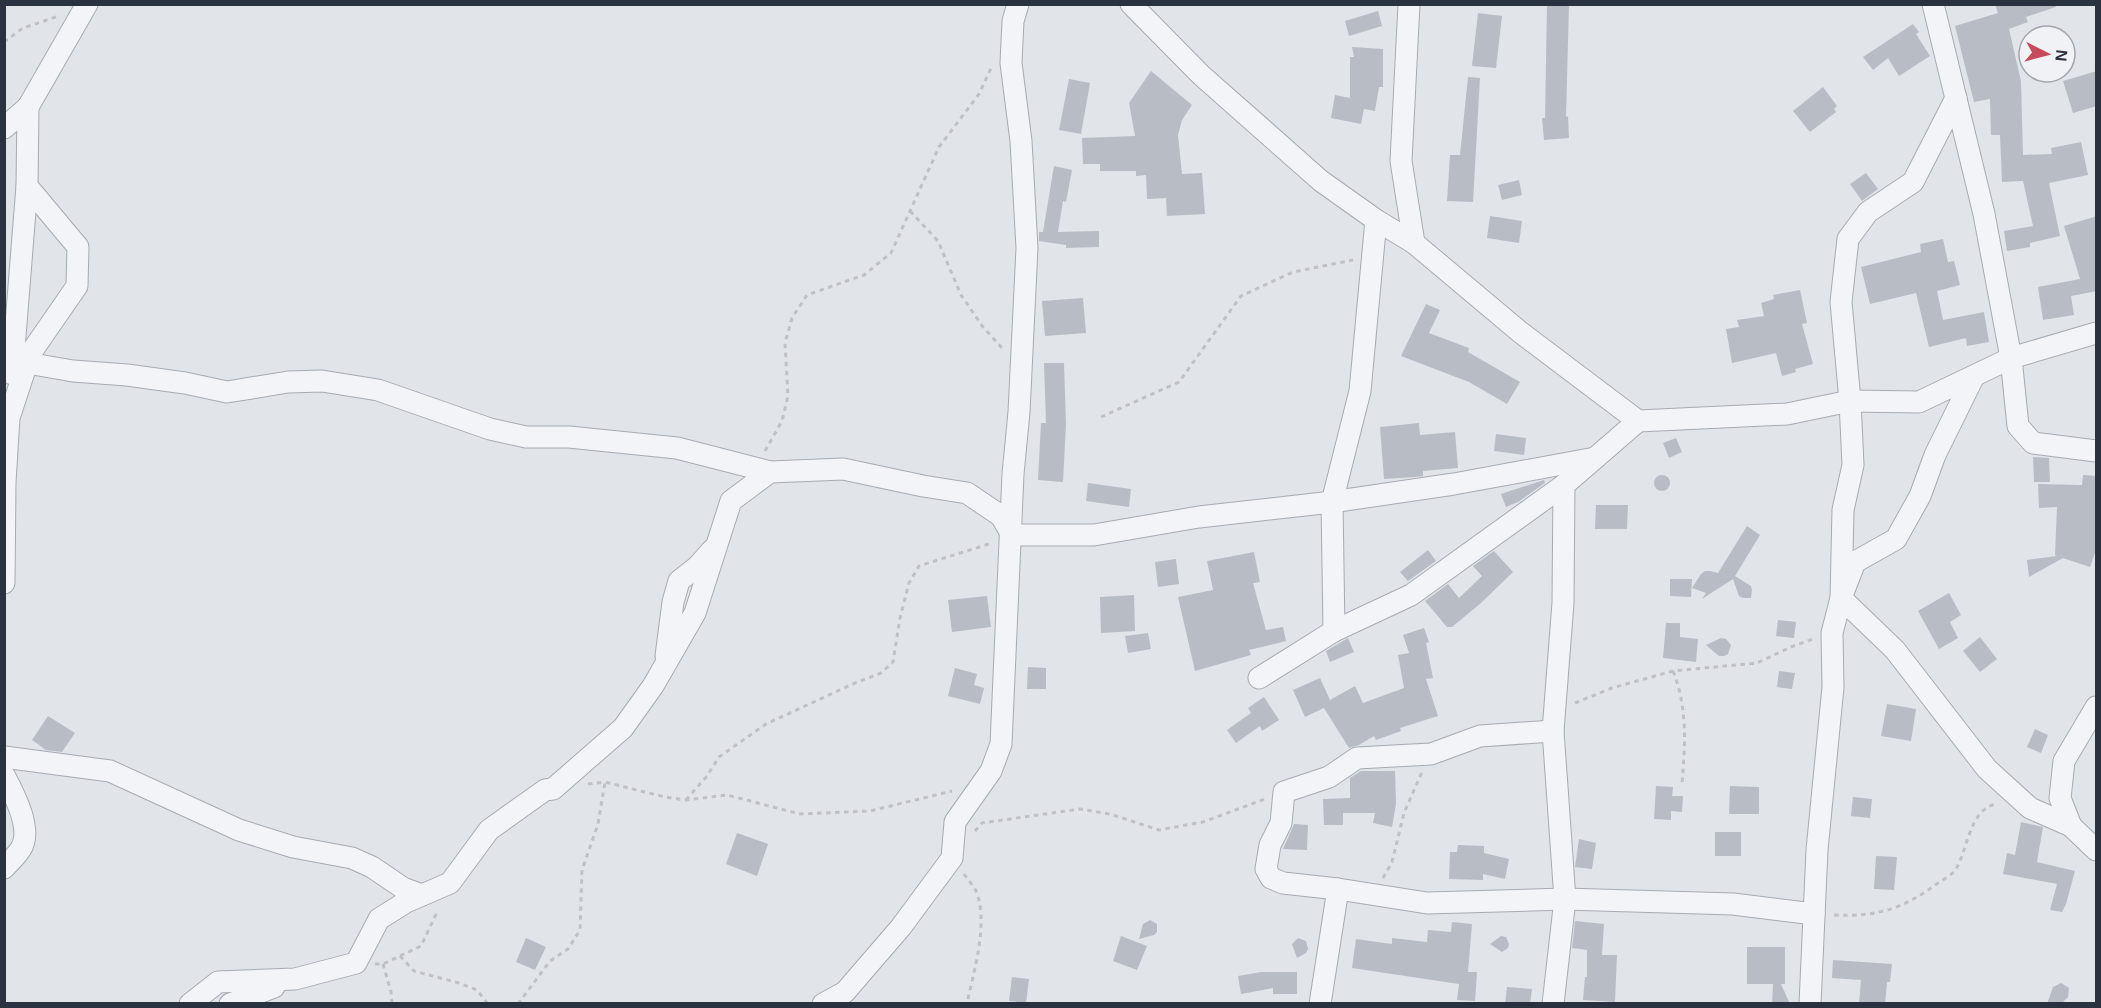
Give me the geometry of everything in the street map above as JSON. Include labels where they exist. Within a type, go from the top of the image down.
[{"type":"street","points":[[824,1004],[845,992],[900,927],[952,858],[955,822],[991,771],[1001,744],[1026,248],[1021,141],[1011,63],[1013,21],[1018,4]]},
{"type":"street","points":[[1131,4],[1201,75],[1322,181],[1376,220],[1414,243],[1520,332],[1638,421]]},
{"type":"street","points":[[1409,4],[1401,162],[1414,243]]},
{"type":"street","points":[[1933,4],[1984,214],[2011,358],[2018,426],[2033,443],[2097,451]]},
{"type":"street","points":[[4,128],[28,107],[86,6]]},
{"type":"street","points":[[1956,98],[1913,182],[1868,212],[1848,239],[1841,302],[1853,465],[1843,510],[1841,598],[1895,650],[1987,770],[2030,808],[2071,826],[2097,850]]},
{"type":"street","points":[[4,583],[5,482],[27,186],[28,107]]},
{"type":"street","points":[[15,361],[30,354],[77,286],[78,247],[27,186]]},
{"type":"street","points":[[1334,631],[1332,502],[1360,391],[1376,220]]},
{"type":"street","points":[[1259,678],[1334,631],[1411,596],[1564,485],[1638,421],[1787,414],[1850,401],[1919,402],[2011,358],[2097,333]]},
{"type":"street","points":[[15,361],[73,371],[128,375],[185,383],[227,392],[288,382],[322,381],[378,390],[490,429],[526,437],[569,437],[677,448],[763,470],[843,469],[967,493],[1001,516],[1012,535]]},
{"type":"street","points":[[1810,1004],[1817,850],[1833,687],[1832,633],[1841,598],[1855,562],[1896,538],[1920,496],[1935,455],[1974,376]]},
{"type":"street","points":[[1012,535],[1094,535],[1199,517],[1332,502],[1454,484],[1595,458]]},
{"type":"street","points":[[230,1004],[295,979],[356,963],[379,919],[406,902],[450,883],[489,830],[545,789],[553,789],[623,728],[653,686],[695,613],[732,501],[763,470]]},
{"type":"street","points":[[1553,1004],[1565,899],[1553,731],[1563,603],[1564,485]]},
{"type":"street","points":[[2071,826],[2060,798],[2064,761],[2097,707]]},
{"type":"street","points":[[1553,731],[1480,736],[1431,754],[1357,758],[1329,777],[1284,792],[1281,822],[1270,845],[1266,869],[1271,878],[1283,883],[1427,903],[1565,899],[1733,904],[1814,914]]},
{"type":"street","points":[[4,757],[110,771],[239,830],[293,847],[352,858],[372,867],[403,888],[422,895]]},
{"type":"street","points":[[4,775],[27,831],[22,849],[4,868]]},
{"type":"street","points":[[1320,1004],[1338,889]]},
{"type":"street","points":[[190,1004],[218,982],[295,979]]},
{"type":"path","points":[[4,42],[23,28],[86,6]]},
{"type":"path","points":[[763,470],[782,421],[788,396],[784,343],[792,318],[807,295],[864,275],[891,253],[939,147],[979,94],[994,62]]},
{"type":"path","points":[[910,211],[938,241],[961,295],[983,327],[1021,368]]},
{"type":"path","points":[[1101,417],[1179,382],[1241,296],[1293,272],[1373,256]]},
{"type":"path","points":[[686,800],[719,758],[766,724],[881,673],[893,662],[900,618],[909,583],[919,566],[1012,535]]},
{"type":"path","points":[[1574,703],[1612,688],[1673,671],[1758,663],[1791,647],[1832,633]]},
{"type":"path","points":[[1673,671],[1680,688],[1686,735],[1682,784]]},
{"type":"path","points":[[1374,895],[1392,862],[1404,813],[1431,754]]},
{"type":"path","points":[[518,1004],[550,961],[568,950],[580,930],[582,870],[598,824],[605,782]]},
{"type":"path","points":[[584,784],[605,782],[686,800],[727,795],[800,814],[870,811],[956,790]]},
{"type":"path","points":[[974,832],[982,823],[1080,809],[1110,814],[1159,830],[1203,822],[1284,792]]},
{"type":"path","points":[[1814,914],[1849,916],[1884,913],[1918,898],[1955,871],[1978,815],[1989,806],[2004,802],[2030,808]]},
{"type":"path","points":[[952,858],[976,891],[982,915],[967,1004]]},
{"type":"path","points":[[356,963],[383,964],[421,946],[450,883]]},
{"type":"path","points":[[400,956],[414,970],[477,990],[488,1004]]},
{"type":"path","points":[[383,964],[392,1004]]},
{"type":"building","points":[[1547,4],[1569,4],[1566,117],[1568,116],[1569,138],[1544,140],[1542,118],[1545,118]]},
{"type":"building","points":[[1995,4],[2056,4],[2056,7],[2026,17],[2028,22],[2017,24],[2009,29],[2017,64],[2017,84],[2021,84],[2023,155],[2052,154],[2051,148],[2081,142],[2088,175],[2049,183],[2060,236],[2030,243],[2030,247],[2007,251],[2004,231],[2033,226],[2023,181],[2002,182],[2000,135],[1991,135],[1990,99],[1974,102],[1955,26],[1998,13]]},
{"type":"building","points":[[1378,11],[1382,26],[1349,36],[1345,21]]},
{"type":"building","points":[[1478,13],[1502,16],[1496,68],[1472,66]]},
{"type":"building","points":[[1913,24],[1919,32],[1916,34],[1930,56],[1899,76],[1888,58],[1873,70],[1863,57]]},
{"type":"building","points":[[1352,47],[1383,49],[1383,87],[1379,87],[1375,111],[1364,109],[1361,124],[1331,118],[1335,95],[1350,98],[1350,57],[1354,57]]},
{"type":"building","points":[[1151,71],[1192,105],[1182,120],[1178,135],[1182,174],[1202,173],[1205,214],[1167,216],[1166,198],[1147,199],[1146,175],[1136,176],[1136,171],[1100,171],[1100,164],[1083,164],[1082,138],[1135,136],[1129,103]]},
{"type":"building","points":[[2097,71],[2097,106],[2073,113],[2064,84],[2077,84],[2077,77]]},
{"type":"building","points":[[1468,77],[1480,78],[1473,202],[1447,201],[1450,155],[1460,155]]},
{"type":"building","points":[[1069,79],[1090,83],[1081,134],[1059,130]]},
{"type":"building","points":[[1823,87],[1837,106],[1834,109],[1836,112],[1810,132],[1793,111]]},
{"type":"building","points":[[1054,166],[1072,170],[1066,202],[1063,201],[1058,232],[1099,231],[1099,247],[1066,248],[1066,245],[1039,241],[1039,232],[1043,232]]},
{"type":"building","points":[[1866,173],[1878,189],[1862,201],[1850,184]]},
{"type":"building","points":[[1519,180],[1522,195],[1502,200],[1498,185]]},
{"type":"building","points":[[1490,216],[1522,221],[1519,243],[1487,238]]},
{"type":"building","points":[[2097,216],[2097,291],[2071,296],[2074,315],[2043,320],[2038,287],[2080,279],[2064,226]]},
{"type":"building","points":[[1943,239],[1948,262],[1954,261],[1960,285],[1937,291],[1943,320],[1984,312],[1989,342],[1967,346],[1966,338],[1929,347],[1916,293],[1870,304],[1861,267],[1921,252],[1920,244]]},
{"type":"building","points":[[1800,290],[1807,323],[1802,324],[1813,364],[1795,369],[1796,372],[1782,376],[1776,353],[1732,363],[1726,329],[1739,327],[1737,320],[1764,316],[1761,303],[1774,299],[1773,295]]},
{"type":"building","points":[[1083,298],[1086,333],[1045,336],[1042,301]]},
{"type":"building","points":[[1426,304],[1440,310],[1429,333],[1469,348],[1468,352],[1520,382],[1507,404],[1469,382],[1401,356]]},
{"type":"building","points":[[1044,363],[1064,363],[1066,424],[1063,482],[1038,480],[1041,423],[1046,423]]},
{"type":"building","points":[[1419,423],[1420,435],[1455,432],[1458,468],[1423,471],[1423,476],[1384,479],[1380,427]]},
{"type":"building","points":[[1496,434],[1526,438],[1524,455],[1494,451]]},
{"type":"building","points":[[1676,438],[1682,452],[1669,458],[1663,443]]},
{"type":"building","points":[[2033,457],[2049,458],[2050,482],[2034,482]]},
{"type":"building","points":[[1659,475],[1665,475],[1670,483],[1668,489],[1659,491],[1654,486],[1654,480]]},
{"type":"building","points":[[2083,475],[2097,476],[2097,547],[2090,567],[2063,558],[2029,577],[2027,560],[2057,556],[2055,555],[2057,507],[2039,508],[2038,484],[2082,485]]},
{"type":"building","points":[[1544,480],[1545,483],[1518,502],[1506,507],[1501,494]]},
{"type":"building","points":[[1088,483],[1131,489],[1129,507],[1086,501]]},
{"type":"building","points":[[1596,505],[1628,505],[1627,529],[1595,529]]},
{"type":"building","points":[[1747,526],[1760,535],[1735,576],[1751,586],[1751,598],[1739,596],[1733,579],[1702,599],[1706,593],[1692,588],[1705,571],[1718,573]]},
{"type":"building","points":[[1428,550],[1436,561],[1408,581],[1400,572]]},
{"type":"building","points":[[1494,551],[1513,572],[1481,603],[1452,627],[1447,627],[1425,601],[1448,584],[1459,598],[1482,576],[1473,566]]},
{"type":"building","points":[[1254,552],[1260,582],[1253,583],[1266,630],[1283,627],[1286,641],[1249,650],[1251,655],[1195,671],[1178,597],[1213,590],[1207,561]]},
{"type":"building","points":[[1176,559],[1179,584],[1158,587],[1155,562]]},
{"type":"building","points":[[1670,579],[1692,579],[1691,597],[1670,596]]},
{"type":"building","points":[[1949,593],[1961,615],[1950,622],[1958,638],[1939,649],[1918,611]]},
{"type":"building","points":[[1134,595],[1135,631],[1101,633],[1100,597]]},
{"type":"building","points":[[987,596],[991,627],[952,632],[948,600]]},
{"type":"building","points":[[1778,620],[1796,622],[1794,638],[1776,636]]},
{"type":"building","points":[[1666,623],[1680,623],[1680,637],[1698,639],[1696,662],[1663,658]]},
{"type":"building","points":[[1424,628],[1429,642],[1426,643],[1433,678],[1426,679],[1438,716],[1400,728],[1401,731],[1376,740],[1374,736],[1349,748],[1324,708],[1305,717],[1293,690],[1320,678],[1330,700],[1355,686],[1363,703],[1404,688],[1398,655],[1409,653],[1403,635]]},
{"type":"building","points":[[1148,633],[1151,649],[1128,653],[1125,636]]},
{"type":"building","points":[[1980,637],[1997,659],[1980,672],[1963,651]]},
{"type":"building","points":[[1348,638],[1354,652],[1330,662],[1326,651]]},
{"type":"building","points":[[1721,638],[1726,639],[1731,645],[1728,654],[1724,656],[1719,656],[1706,645]]},
{"type":"building","points":[[1028,667],[1046,668],[1046,689],[1027,689]]},
{"type":"building","points":[[955,668],[977,674],[974,685],[984,688],[980,704],[948,696]]},
{"type":"building","points":[[1779,671],[1795,673],[1792,689],[1777,687]]},
{"type":"building","points":[[1264,697],[1279,720],[1262,731],[1260,726],[1236,743],[1227,730],[1251,713],[1248,708]]},
{"type":"building","points":[[1887,704],[1916,709],[1911,741],[1881,736]]},
{"type":"building","points":[[48,716],[75,733],[62,752],[46,750],[32,740]]},
{"type":"building","points":[[2035,729],[2048,735],[2041,753],[2027,747]]},
{"type":"building","points":[[1361,771],[1395,771],[1396,804],[1392,827],[1373,823],[1375,813],[1343,813],[1343,825],[1324,825],[1323,799],[1350,798],[1350,778]]},
{"type":"building","points":[[1656,786],[1673,787],[1672,796],[1683,796],[1682,812],[1671,811],[1671,820],[1654,819]]},
{"type":"building","points":[[1730,786],[1759,787],[1759,814],[1729,814]]},
{"type":"building","points":[[1853,797],[1872,799],[1870,818],[1851,816]]},
{"type":"building","points":[[2021,822],[2043,827],[2037,862],[2075,871],[2062,912],[2050,910],[2057,884],[2003,874],[2007,853],[2015,855]]},
{"type":"building","points":[[1294,824],[1308,825],[1307,850],[1283,849]]},
{"type":"building","points":[[1715,832],[1741,832],[1741,856],[1715,856]]},
{"type":"building","points":[[737,833],[768,844],[757,876],[726,864]]},
{"type":"building","points":[[1579,839],[1596,843],[1592,869],[1575,867]]},
{"type":"building","points":[[1458,845],[1484,846],[1484,853],[1509,859],[1505,879],[1483,874],[1483,880],[1449,879],[1450,852],[1457,852]]},
{"type":"building","points":[[1876,856],[1897,857],[1894,890],[1874,889]]},
{"type":"building","points":[[1150,920],[1157,924],[1157,932],[1139,939],[1143,924]]},
{"type":"building","points":[[1575,921],[1604,924],[1602,955],[1617,955],[1615,1002],[1583,1000],[1585,977],[1587,977],[1587,950],[1572,948]]},
{"type":"building","points":[[1452,922],[1472,924],[1468,972],[1477,972],[1475,1001],[1457,1000],[1459,984],[1352,968],[1356,939],[1392,944],[1392,938],[1427,942],[1428,930],[1451,932]]},
{"type":"building","points":[[1121,936],[1147,946],[1137,970],[1113,961]]},
{"type":"building","points":[[1501,936],[1506,937],[1509,944],[1508,948],[1502,952],[1490,944]]},
{"type":"building","points":[[526,938],[546,947],[535,970],[516,962]]},
{"type":"building","points":[[1298,938],[1306,941],[1308,949],[1306,953],[1297,958],[1292,944]]},
{"type":"building","points":[[1747,947],[1785,947],[1785,984],[1781,984],[1790,1004],[1772,1004],[1773,984],[1747,984]]},
{"type":"building","points":[[1833,960],[1892,964],[1890,982],[1887,982],[1885,1004],[1859,1004],[1861,980],[1832,978]]},
{"type":"building","points":[[1261,972],[1297,972],[1297,994],[1273,994],[1273,988],[1241,994],[1238,976]]},
{"type":"building","points":[[1012,977],[1029,979],[1026,1003],[1009,1001]]},
{"type":"building","points":[[2061,983],[2069,988],[2068,997],[2061,1004],[2047,1004],[2053,987]]},
{"type":"building","points":[[1507,987],[1532,989],[1530,1004],[1505,1004]]}]
